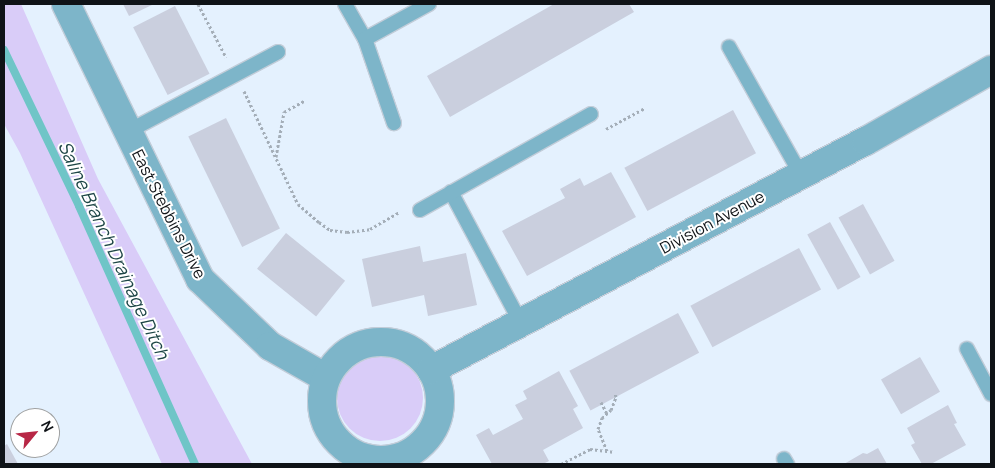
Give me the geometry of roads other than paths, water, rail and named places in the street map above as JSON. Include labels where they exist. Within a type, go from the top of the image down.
[{"type":"street","name":"East Stebbins Drive","points":[[66,4],[200,279],[270,346],[326,378]]},
{"type":"street","name":"Division Avenue","points":[[431,370],[801,175],[991,70]]},
{"type":"street","points":[[385,342],[403,346],[419,356],[431,370],[438,389],[439,409],[433,428],[428,436],[422,444],[406,455],[386,460],[367,461],[348,450],[334,436],[324,419],[321,398],[326,378],[336,362],[349,350],[367,343],[385,342]]},
{"type":"lane","points":[[345,4],[365,39],[394,123]]},
{"type":"lane","points":[[365,39],[429,4]]},
{"type":"lane","points":[[729,47],[801,175]]},
{"type":"lane","points":[[127,132],[278,52]]},
{"type":"lane","points":[[420,210],[591,114]]},
{"type":"lane","points":[[451,192],[521,323]]},
{"type":"lane","points":[[967,349],[991,394]]},
{"type":"waterway","name":"Saline Branch Drainage Ditch","points":[[4,50],[79,206],[195,464]]}]
